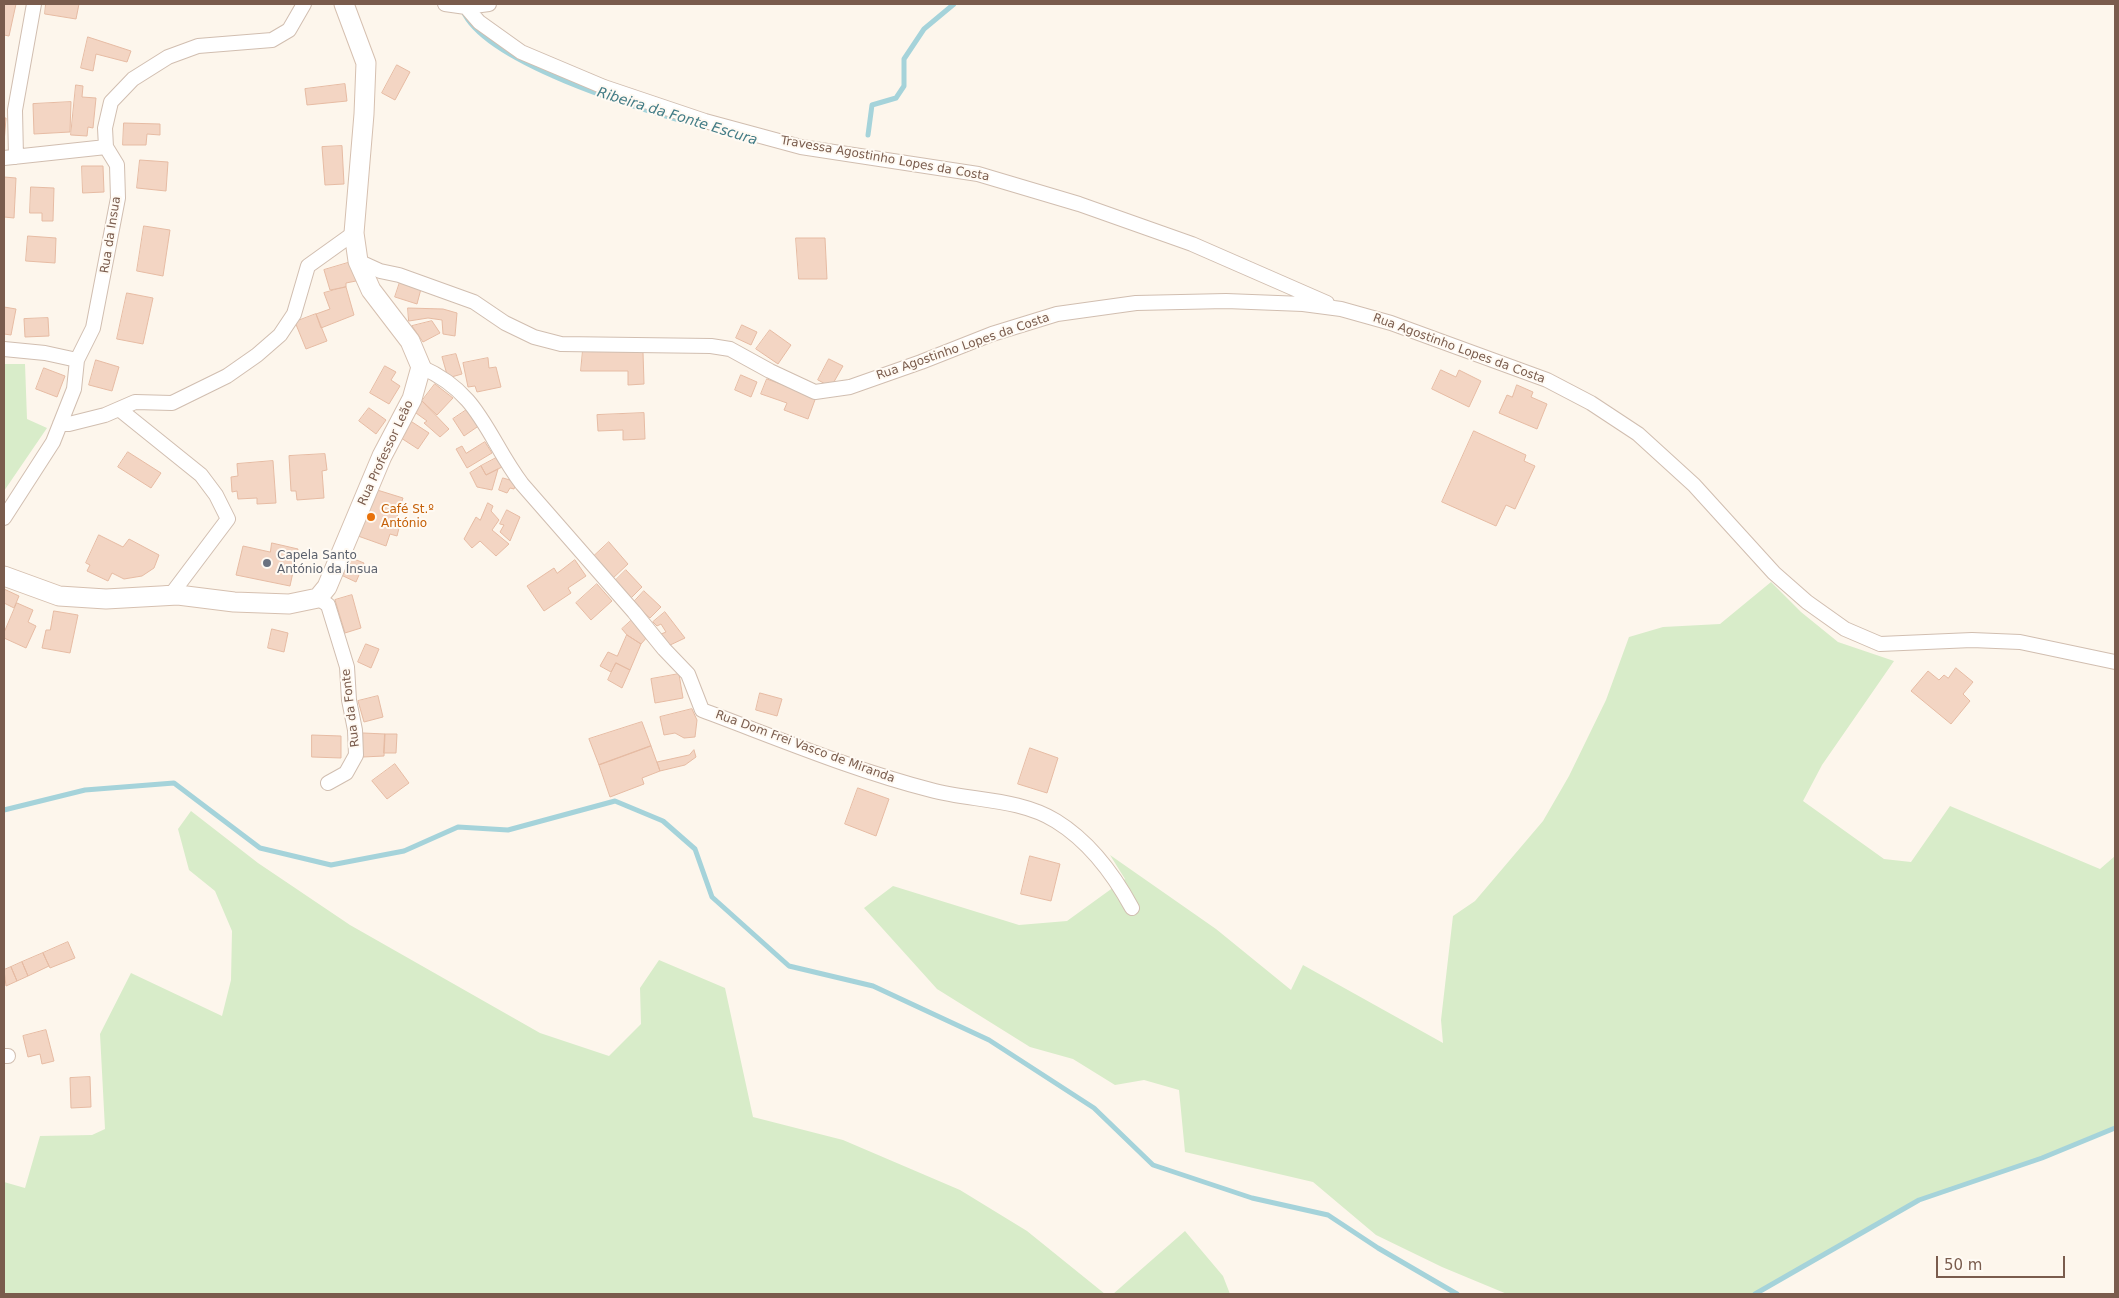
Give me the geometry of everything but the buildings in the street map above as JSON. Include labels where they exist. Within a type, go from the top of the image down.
[{"type":"street","points":[[34,4],[15,110],[10,157],[106,147]]},
{"type":"street","name":"Rua da Insua","points":[[4,518],[53,442],[74,389],[77,360],[93,328],[118,198],[117,165],[106,147],[105,128],[111,102],[133,79],[168,57],[198,46],[272,40],[289,30],[304,4]]},
{"type":"street","points":[[344,4],[366,63],[364,114],[354,233],[358,261],[371,290],[410,341],[421,367]]},
{"type":"street","points":[[455,6],[488,4]]},
{"type":"street","name":"Travessa Agostinho Lopes da Costa","points":[[455,6],[521,52],[604,87],[705,121],[801,147],[978,174],[1079,204],[1192,244],[1341,309]]},
{"type":"street","points":[[60,424],[69,424],[119,409],[135,402],[172,403],[227,376],[257,355],[280,335],[294,314],[308,266],[354,233]]},
{"type":"street","name":"Rua Agostinho Lopes da Costa","points":[[358,261],[380,271],[400,275],[474,302],[505,323],[534,337],[560,344],[711,346],[730,349],[770,371],[815,392],[850,387],[992,334],[1057,314],[1136,303],[1226,301],[1303,304],[1341,309],[1391,323],[1538,377],[1592,403],[1645,441],[1694,485],[1774,573],[1808,602],[1845,629],[1880,644],[1972,640],[2020,642],[2115,662]]},
{"type":"street","points":[[4,349],[45,353],[77,360]]},
{"type":"street","name":"Rua Professor Leão","points":[[318,598],[328,587],[382,456],[412,399],[421,367]]},
{"type":"street","name":"Rua Dom Frei Vasco de Miranda","points":[[421,367],[431,371],[467,398],[483,418],[506,463],[522,484],[664,649],[688,674],[702,710],[856,767],[932,791],[1016,805],[1055,820],[1086,844],[1115,876],[1132,908]]},
{"type":"street","points":[[119,409],[201,475],[216,495],[228,519],[173,592],[152,597]]},
{"type":"street","points":[[4,576],[58,596],[106,599],[178,595],[234,602],[289,604],[318,598]]},
{"type":"street","name":"Rua da Fonte","points":[[318,598],[328,605],[347,667],[349,700],[355,730],[356,755],[346,773],[328,783]]},
{"type":"green space","points":[[4,364],[25,364],[27,419],[47,428],[4,491]]},
{"type":"green space","points":[[1771,582],[1801,612],[1838,642],[1894,661],[1822,765],[1803,801],[1884,859],[1911,862],[1950,806],[2100,869],[2115,856],[2115,1128],[2042,1158],[1919,1200],[1755,1294],[1507,1294],[1442,1267],[1376,1235],[1313,1182],[1185,1152],[1179,1090],[1144,1080],[1115,1085],[1073,1059],[1030,1047],[937,989],[864,908],[893,886],[1019,925],[1067,921],[1125,879],[1110,855],[1216,929],[1291,990],[1303,965],[1443,1043],[1441,1020],[1453,916],[1475,901],[1543,821],[1569,776],[1606,700],[1629,637],[1663,627],[1720,624]]},
{"type":"green space","points":[[191,811],[258,863],[350,925],[540,1033],[609,1056],[641,1024],[640,988],[659,960],[725,988],[753,1117],[843,1140],[960,1190],[1027,1231],[1105,1294],[4,1294],[4,1182],[25,1188],[40,1136],[92,1135],[105,1129],[100,1034],[131,973],[222,1016],[231,980],[232,931],[215,891],[189,870],[178,829]]},
{"type":"green space","points":[[1185,1231],[1223,1276],[1230,1294],[1113,1294]]},
{"type":"waterway","name":"Ribeira da Fonte Escura","points":[[868,135],[872,105],[896,98],[904,86],[904,59],[924,29],[954,4]]},
{"type":"waterway","name":"Ribeira da Fonte Escura","points":[[463,11],[477,30],[501,48],[531,65],[601,95],[690,123]]},
{"type":"waterway","points":[[4,810],[85,790],[174,783],[260,848],[331,865],[404,851],[458,827],[508,830],[615,801],[663,821],[695,849],[712,897],[789,966],[873,986],[989,1040],[1094,1108],[1153,1165],[1252,1198],[1328,1215],[1378,1248],[1457,1294]]},
{"type":"waterway","points":[[1755,1294],[1919,1200],[2042,1158],[2115,1128]]},
{"type":"place","name":"Café St.º António","points":[[371,517]]},
{"type":"place","name":"Capela Santo António da Ínsua","points":[[267,563]]}]
